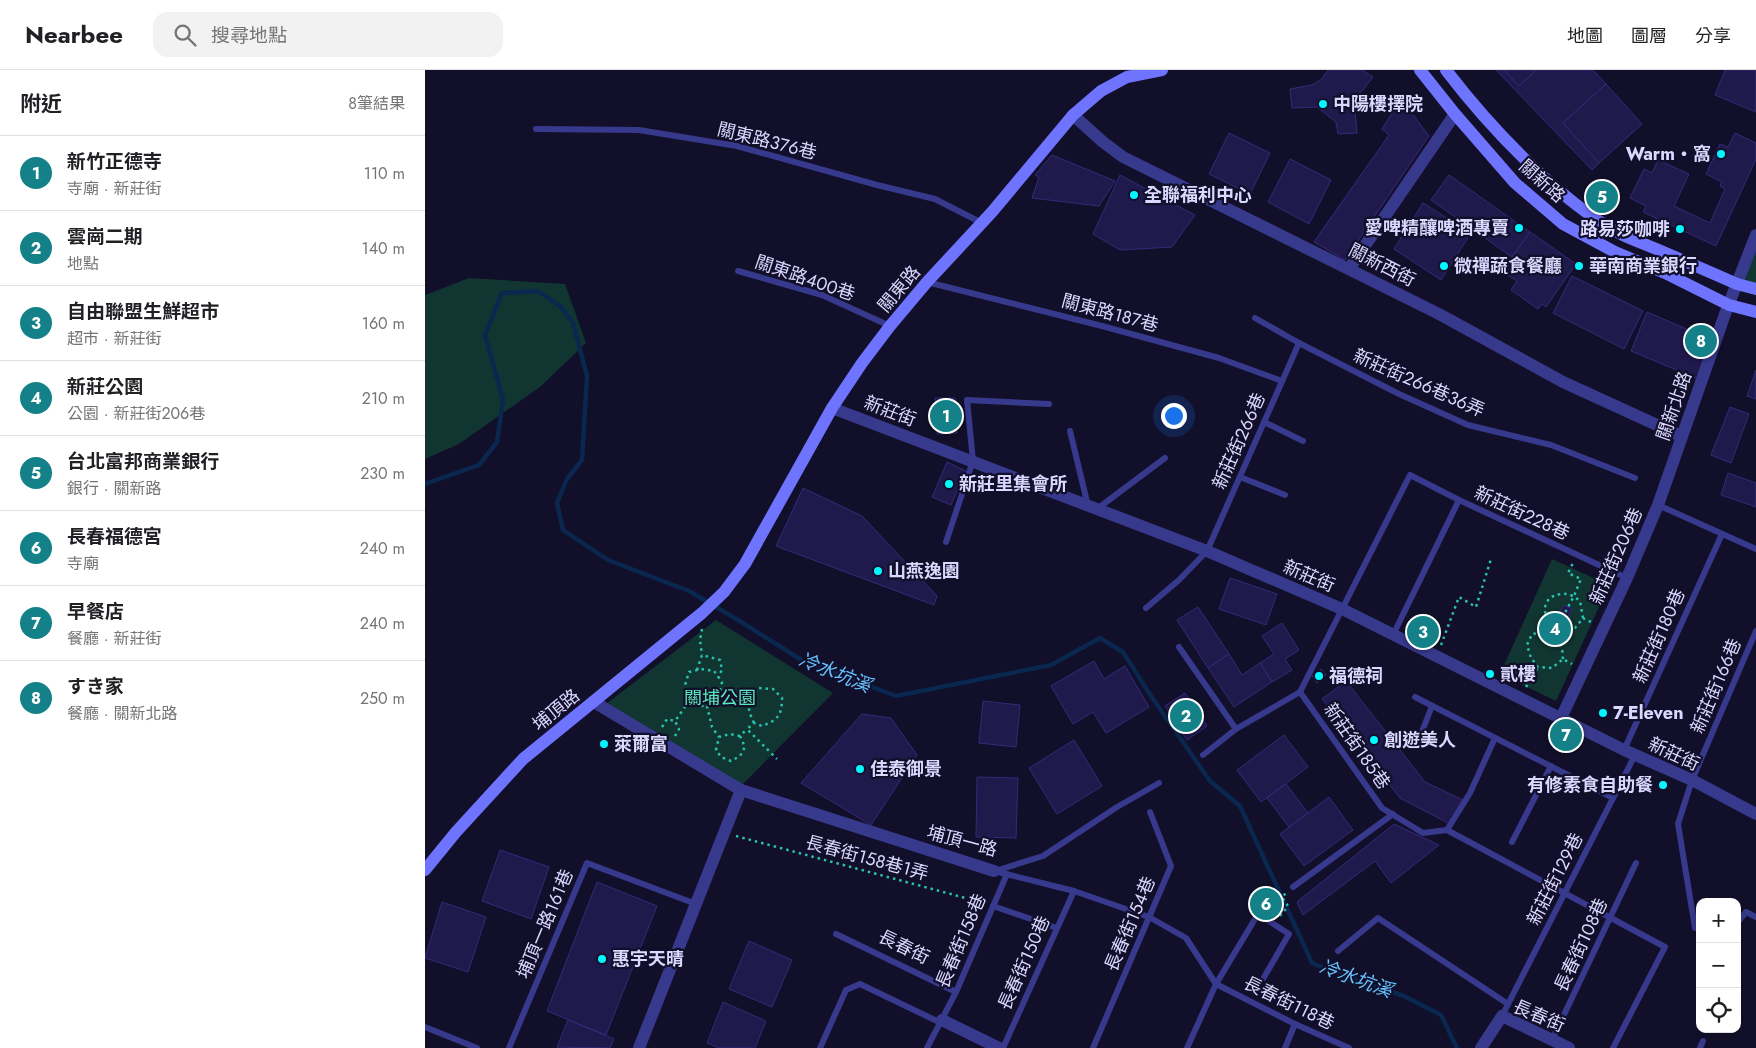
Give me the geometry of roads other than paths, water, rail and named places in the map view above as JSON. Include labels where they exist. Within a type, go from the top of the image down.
[{"type":"street","name":"關東路","points":[[724,592],[745,564],[832,408],[890,326],[927,282],[982,223],[1073,115],[1101,91],[1127,77],[1162,70]]},
{"type":"street","name":"關新路","points":[[1420,70],[1455,114],[1515,183],[1563,224],[1615,252],[1665,273],[1729,305],[1756,312]]},
{"type":"street","name":"關新路","points":[[1446,70],[1479,110],[1534,167],[1571,200],[1592,215],[1619,233],[1737,284],[1756,289]]},
{"type":"street","points":[[1349,268],[1455,114]]},
{"type":"street","name":"關新西街","points":[[1073,115],[1123,157],[1439,314],[1563,382],[1681,436]]},
{"type":"street","name":"關新北路","points":[[1658,505],[1681,436],[1756,235]]},
{"type":"street","name":"新莊街","points":[[832,408],[1207,551],[1342,609],[1629,753],[1691,780],[1756,814]]},
{"type":"street","name":"新莊街206巷","points":[[1561,718],[1627,578],[1658,505]]},
{"type":"street","name":"埔頂路","points":[[425,870],[456,832],[523,759],[702,619],[724,592]]},
{"type":"street","name":"埔頂一路","points":[[594,702],[741,790],[1001,872]]},
{"type":"street","points":[[639,1048],[741,790]]},
{"type":"street","name":"長春街","points":[[1481,1048],[1505,1010],[1552,1040],[1569,1048]]},
{"type":"street","points":[[941,1021],[1001,1048]]},
{"type":"lane","name":"關東路376巷","points":[[536,129],[639,130],[737,146],[935,199],[982,223]]},
{"type":"lane","name":"關東路400巷","points":[[738,271],[822,295],[890,326]]},
{"type":"lane","name":"關東路187巷","points":[[927,282],[1219,358],[1282,381]]},
{"type":"lane","name":"新莊街266巷36弄","points":[[1255,318],[1299,343],[1399,394],[1468,425],[1551,445],[1635,478]]},
{"type":"lane","name":"新莊街266巷","points":[[1146,608],[1179,580],[1207,551],[1299,343]]},
{"type":"lane","points":[[946,542],[973,461],[967,400],[1049,404]]},
{"type":"lane","points":[[1264,422],[1303,441]]},
{"type":"lane","points":[[1071,431],[1093,507],[1165,458]]},
{"type":"lane","points":[[1203,755],[1236,729],[1300,692],[1410,475],[1459,500]]},
{"type":"lane","points":[[1240,477],[1285,495]]},
{"type":"lane","name":"新莊街228巷","points":[[1393,635],[1459,500],[1627,578]]},
{"type":"lane","name":"新莊街206巷","points":[[1658,505],[1756,549]]},
{"type":"lane","name":"新莊街180巷","points":[[1629,753],[1722,534]]},
{"type":"lane","name":"新莊街166巷","points":[[1695,928],[1678,824],[1691,780],[1756,631]]},
{"type":"lane","points":[[1179,646],[1236,729]]},
{"type":"lane","name":"新莊街185巷","points":[[1300,692],[1382,808],[1423,833],[1447,830]]},
{"type":"lane","points":[[1415,697],[1613,798]]},
{"type":"lane","points":[[1416,747],[1431,706]]},
{"type":"lane","points":[[1495,738],[1470,793],[1447,830],[1665,947],[1613,1048]]},
{"type":"lane","name":"新莊街129巷","points":[[1505,1010],[1613,798],[1629,753]]},
{"type":"lane","points":[[1512,842],[1551,766]]},
{"type":"lane","name":"埔頂一路","points":[[1001,872],[1043,856],[1117,807],[1159,783]]},
{"type":"lane","name":"長春街154巷","points":[[1093,1048],[1171,866],[1150,812]]},
{"type":"lane","points":[[1293,888],[1393,814]]},
{"type":"lane","name":"埔頂一路161巷","points":[[509,1048],[587,863],[696,904]]},
{"type":"lane","name":"長春街108巷","points":[[1552,1040],[1636,863]]},
{"type":"lane","points":[[1001,872],[1073,891],[1149,917],[1185,938],[1215,984]]},
{"type":"lane","name":"長春街158巷","points":[[927,1048],[956,992],[993,906],[1001,872]]},
{"type":"lane","name":"長春街150巷","points":[[1001,1048],[1073,891]]},
{"type":"lane","points":[[993,906],[1057,928]]},
{"type":"lane","points":[[1741,919],[1746,912],[1756,917]]},
{"type":"lane","points":[[1187,1048],[1215,984],[1258,914],[1289,934],[1263,978]]},
{"type":"lane","points":[[1338,950],[1378,918],[1505,1010]]},
{"type":"lane","name":"長春街","points":[[836,934],[956,992]]},
{"type":"lane","points":[[820,1048],[846,990],[860,984],[941,1021]]},
{"type":"lane","name":"長春街118巷","points":[[1215,984],[1295,1024],[1349,1048]]},
{"type":"lane","points":[[1285,1048],[1295,1024]]},
{"type":"lane","points":[[425,1028],[477,1048]]},
{"type":"lane","points":[[1700,1048],[1703,1040]]},
{"type":"waterway","name":"冷水坑溪","points":[[425,484],[479,465],[497,442],[503,400],[485,335],[502,293],[538,291],[560,306],[573,323],[587,376],[582,460],[567,479],[557,503],[563,530],[608,560],[689,591],[803,661],[896,696],[1051,665],[1100,638],[1123,652],[1210,781],[1240,806],[1312,963],[1346,977],[1404,996],[1441,1015],[1457,1048]]},
{"type":"place","name":"中陽樓擇院","points":[[1323,104]]},
{"type":"place","name":"Warm・窩","points":[[1721,154]]},
{"type":"place","name":"全聯福利中心","points":[[1134,195]]},
{"type":"place","name":"台北富邦商業銀行","points":[[1602,197]]},
{"type":"place","name":"愛啤精釀啤酒專賣","points":[[1519,228]]},
{"type":"place","name":"路易莎咖啡","points":[[1680,229]]},
{"type":"place","name":"微禪蔬食餐廳","points":[[1444,266]]},
{"type":"place","name":"華南商業銀行","points":[[1579,266]]},
{"type":"place","name":"すき家","points":[[1701,341]]},
{"type":"place","name":"新竹正德寺","points":[[946,416]]},
{"type":"place","name":"新莊里集會所","points":[[949,484]]},
{"type":"place","name":"山燕逸園","points":[[878,571]]},
{"type":"place","name":"新莊公園","points":[[1555,629]]},
{"type":"place","name":"自由聯盟生鮮超市","points":[[1423,632]]},
{"type":"place","name":"貳樓","points":[[1490,674]]},
{"type":"place","name":"福德祠","points":[[1319,676]]},
{"type":"place","name":"7-Eleven","points":[[1603,713]]},
{"type":"place","name":"雲崗二期","points":[[1186,716]]},
{"type":"place","name":"早餐店","points":[[1566,735]]},
{"type":"place","name":"創遊美人","points":[[1374,740]]},
{"type":"place","name":"萊爾富","points":[[604,744]]},
{"type":"place","name":"佳泰御景","points":[[860,769]]},
{"type":"place","name":"有修素食自助餐","points":[[1663,785]]},
{"type":"place","name":"長春福德宮","points":[[1266,904]]},
{"type":"place","name":"惠宇天晴","points":[[602,959]]},
{"type":"park label","name":"關埔公園","points":[[720,698]]}]
